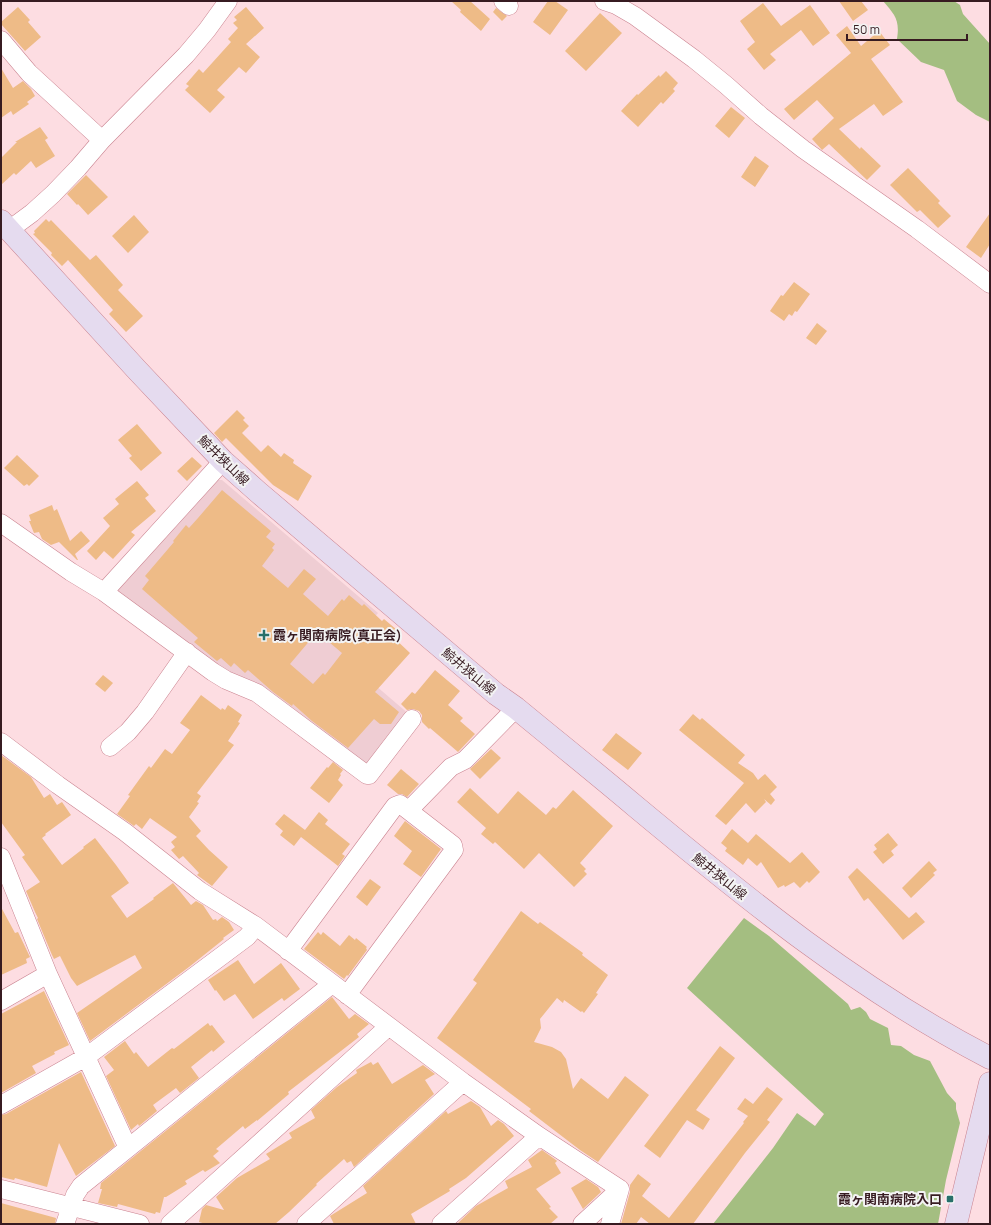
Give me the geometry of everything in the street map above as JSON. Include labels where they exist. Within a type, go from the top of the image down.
[{"type":"main road","name":"鯨井狭山線","points":[[4,229],[223,461],[478,678],[758,906],[866,985],[929,1024],[990,1058]]},
{"type":"main road","points":[[956,1224],[984,1132],[990,1082]]},
{"type":"street","points":[[4,229],[32,213],[53,194],[102,140],[186,55],[207,30],[228,1]]},
{"type":"street","points":[[604,1],[616,5],[635,16],[689,55],[761,116],[803,149],[917,229],[990,284]]},
{"type":"street","points":[[1,40],[29,73],[102,140]]},
{"type":"street","points":[[104,592],[223,461]]},
{"type":"street","points":[[1,523],[71,572],[104,592],[226,680],[257,693],[366,775],[369,775],[412,719]]},
{"type":"street","points":[[110,747],[128,732],[145,712],[187,652]]},
{"type":"street","points":[[409,810],[451,767],[465,760],[516,708]]},
{"type":"street","points":[[1,742],[58,785],[125,832],[200,891],[256,926],[388,1027],[463,1082],[539,1136],[620,1189]]},
{"type":"street","points":[[288,951],[395,806],[400,804],[409,810],[453,845],[454,850],[347,995]]},
{"type":"street","points":[[1,857],[7,893],[48,974],[128,1148]]},
{"type":"street","points":[[1,1106],[86,1058],[247,937],[256,926]]},
{"type":"street","points":[[1,1001],[48,974]]},
{"type":"street","points":[[65,1224],[70,1207],[81,1186],[332,984]]},
{"type":"street","points":[[170,1224],[388,1027]]},
{"type":"street","points":[[306,1224],[463,1082]]},
{"type":"street","points":[[441,1224],[539,1136]]},
{"type":"street","points":[[1,1189],[140,1224]]},
{"type":"street","points":[[582,1224],[620,1189]]},
{"type":"street","points":[[610,1224],[620,1189]]},
{"type":"shaded area","name":"霞ヶ関南病院(真正会)","points":[[213,480],[222,480],[378,613],[341,656],[410,715],[371,768],[229,677],[115,589]]},
{"type":"green space","points":[[883,1],[954,1],[960,5],[963,14],[990,44],[990,122],[976,115],[957,101],[944,70],[921,62],[897,39],[898,27],[896,18]]},
{"type":"green space","points":[[744,918],[769,936],[848,1004],[851,1010],[860,1007],[866,1012],[870,1019],[888,1028],[891,1045],[901,1046],[914,1055],[930,1061],[947,1093],[956,1103],[960,1123],[946,1180],[938,1224],[713,1224],[773,1148],[797,1113],[815,1126],[824,1114],[687,988]]},
{"type":"building","points":[[451,1],[470,1],[490,19],[481,31],[460,12],[461,10]]},
{"type":"building","points":[[548,1],[555,1],[568,10],[550,35],[533,22]]},
{"type":"building","points":[[839,1],[861,1],[868,10],[853,21]]},
{"type":"building","points":[[763,3],[781,26],[810,5],[830,33],[813,46],[801,30],[770,54],[776,60],[764,70],[747,49],[755,42],[740,21]]},
{"type":"building","points":[[18,7],[30,20],[28,22],[41,37],[25,51],[1,24],[1,22]]},
{"type":"building","points":[[246,7],[264,28],[246,44],[260,57],[246,73],[239,67],[217,90],[225,97],[210,113],[185,90],[189,86],[186,84],[199,69],[203,73],[231,42],[228,39],[238,28],[233,23],[237,20],[234,17]]},
{"type":"building","points":[[496,8],[507,16],[502,21],[493,12]]},
{"type":"building","points":[[600,13],[622,33],[586,71],[565,51]]},
{"type":"building","points":[[847,26],[861,46],[879,31],[890,45],[871,59],[903,102],[883,116],[874,104],[839,129],[881,166],[867,180],[829,144],[822,150],[812,139],[834,118],[817,100],[794,120],[784,109],[851,53],[836,35]]},
{"type":"building","points":[[1,68],[13,88],[23,81],[31,89],[35,96],[27,102],[29,104],[13,115],[11,111],[1,118]]},
{"type":"building","points":[[666,71],[678,83],[673,89],[675,91],[663,104],[661,102],[638,127],[621,111],[637,94],[638,95],[659,75],[660,77]]},
{"type":"building","points":[[731,107],[745,118],[729,138],[715,126]]},
{"type":"building","points":[[40,127],[48,138],[45,140],[55,156],[36,168],[31,161],[16,175],[14,173],[1,185],[1,158],[17,142],[15,142]]},
{"type":"building","points":[[755,156],[769,166],[755,187],[741,177]]},
{"type":"building","points":[[908,168],[940,201],[938,203],[951,216],[938,228],[920,210],[917,212],[890,185]]},
{"type":"building","points":[[86,175],[108,197],[88,215],[67,194]]},
{"type":"building","points":[[990,213],[990,244],[981,258],[966,247]]},
{"type":"building","points":[[134,215],[149,232],[128,253],[112,236]]},
{"type":"building","points":[[46,219],[49,222],[51,220],[90,260],[96,255],[123,285],[118,290],[143,316],[126,332],[109,314],[113,310],[68,260],[62,266],[51,255],[52,253],[33,234],[35,233],[34,231]]},
{"type":"building","points":[[794,282],[810,294],[797,312],[795,311],[792,316],[789,314],[784,321],[770,311],[781,295],[783,296]]},
{"type":"building","points":[[817,323],[827,331],[816,345],[806,338]]},
{"type":"building","points":[[237,410],[245,418],[243,420],[249,426],[242,433],[261,452],[268,445],[281,457],[284,453],[294,460],[293,463],[312,476],[298,501],[273,485],[226,438],[222,442],[214,433]]},
{"type":"building","points":[[137,424],[162,453],[141,471],[129,458],[132,456],[118,440]]},
{"type":"building","points":[[17,455],[39,476],[29,486],[27,484],[24,486],[4,468]]},
{"type":"building","points":[[192,457],[202,466],[187,481],[177,471]]},
{"type":"building","points":[[137,481],[149,495],[145,498],[156,511],[131,532],[135,535],[113,559],[104,551],[96,560],[87,551],[110,526],[103,518],[119,504],[115,499]]},
{"type":"building","name":"霞ヶ関南病院(真正会)","points":[[222,490],[271,531],[266,537],[275,544],[272,548],[274,550],[262,566],[288,588],[304,569],[316,579],[303,594],[328,616],[342,599],[344,601],[349,595],[362,606],[364,604],[382,621],[384,619],[397,630],[392,636],[410,653],[375,692],[399,712],[391,724],[380,724],[374,719],[348,748],[312,721],[293,704],[292,706],[273,692],[248,670],[245,673],[234,663],[231,667],[221,658],[217,661],[194,642],[198,638],[142,589],[149,580],[145,576],[174,542],[173,541],[186,525],[189,528]],"holes":[[[317,632],[342,653],[325,675],[323,673],[313,684],[290,664]]]},
{"type":"building","points":[[52,505],[54,511],[57,509],[70,541],[81,531],[90,541],[75,554],[78,560],[59,542],[51,545],[42,539],[39,532],[34,533],[29,521],[31,521],[29,515]]},
{"type":"building","points":[[435,670],[460,691],[448,705],[463,718],[460,721],[475,734],[458,752],[422,722],[422,715],[419,711],[413,709],[407,710],[401,704],[412,692],[415,694]]},
{"type":"building","points":[[103,675],[113,683],[105,692],[95,684]]},
{"type":"building","points":[[201,695],[221,710],[222,708],[225,710],[228,705],[242,715],[238,722],[240,723],[228,741],[234,745],[197,793],[201,796],[197,802],[199,803],[189,817],[201,831],[196,836],[228,867],[212,886],[197,875],[199,873],[183,856],[179,859],[171,850],[175,847],[171,842],[177,837],[150,818],[142,829],[136,824],[134,826],[117,814],[130,796],[128,795],[149,766],[151,768],[165,749],[172,754],[190,730],[180,723]]},
{"type":"building","points":[[693,714],[700,720],[702,718],[745,755],[738,763],[753,773],[758,780],[765,774],[777,787],[770,794],[775,800],[771,805],[764,799],[766,802],[755,813],[746,803],[726,825],[715,816],[744,783],[679,730]]},
{"type":"building","points":[[616,733],[642,753],[628,770],[602,750]]},
{"type":"building","points":[[491,749],[501,758],[480,779],[470,769]]},
{"type":"building","points":[[1,755],[31,777],[44,798],[50,794],[57,805],[62,802],[71,815],[45,834],[46,835],[42,838],[62,865],[95,838],[116,865],[129,883],[111,896],[127,918],[154,899],[153,898],[173,883],[191,905],[196,901],[203,905],[213,920],[216,919],[217,921],[222,917],[229,922],[234,930],[189,967],[90,1041],[77,1013],[142,968],[135,955],[77,986],[71,978],[60,956],[54,959],[26,891],[40,882],[22,857],[25,855],[1,822]]},
{"type":"building","points":[[333,762],[343,770],[338,780],[343,785],[329,803],[310,788]]},
{"type":"building","points":[[401,769],[419,784],[407,797],[402,794],[398,794],[387,785]]},
{"type":"building","points":[[470,788],[498,814],[518,791],[546,815],[553,807],[556,809],[573,790],[613,826],[580,863],[586,869],[584,871],[587,874],[574,887],[539,853],[524,869],[495,842],[493,844],[481,834],[486,828],[457,802]]},
{"type":"building","points":[[319,812],[328,820],[325,824],[350,844],[342,854],[345,856],[338,866],[301,837],[294,846],[280,835],[283,831],[275,824],[284,814],[305,830]]},
{"type":"building","points":[[405,821],[441,849],[421,877],[403,864],[412,851],[394,836]]},
{"type":"building","points":[[732,829],[748,843],[756,834],[790,863],[802,852],[820,872],[809,883],[807,881],[800,888],[794,882],[785,887],[784,885],[778,888],[761,862],[757,866],[748,858],[743,865],[725,851],[727,848],[721,843]]},
{"type":"building","points":[[888,833],[898,845],[891,851],[894,855],[883,864],[873,852],[877,849],[874,845]]},
{"type":"building","points":[[929,861],[937,870],[933,873],[935,875],[911,898],[902,888]]},
{"type":"building","points":[[857,868],[909,918],[916,912],[925,922],[903,940],[868,898],[864,901],[848,877]]},
{"type":"building","points":[[370,879],[381,887],[367,906],[356,897]]},
{"type":"building","points":[[1,907],[15,933],[18,932],[30,957],[26,959],[27,963],[1,975]]},
{"type":"building","points":[[521,911],[538,924],[540,922],[583,953],[582,955],[608,975],[596,993],[598,994],[584,1013],[564,1000],[563,1003],[557,998],[540,1019],[541,1028],[534,1042],[552,1047],[561,1052],[566,1059],[573,1089],[581,1078],[608,1099],[625,1076],[649,1095],[598,1162],[529,1111],[531,1109],[437,1038],[477,983],[473,980]]},
{"type":"building","points":[[318,932],[321,935],[323,932],[340,946],[349,935],[355,940],[356,938],[367,947],[367,950],[348,976],[347,975],[344,979],[304,949]]},
{"type":"building","points":[[238,960],[254,984],[281,963],[300,989],[284,1001],[282,998],[253,1019],[235,994],[224,1001],[208,980]]},
{"type":"building","points":[[44,991],[69,1045],[54,1052],[55,1054],[32,1066],[36,1073],[1,1093],[1,1014]]},
{"type":"building","points":[[332,997],[349,1019],[355,1014],[369,1024],[357,1034],[359,1037],[288,1092],[289,1094],[257,1121],[245,1129],[243,1126],[216,1149],[219,1151],[213,1156],[220,1163],[205,1172],[203,1170],[185,1181],[187,1184],[164,1197],[160,1213],[156,1212],[155,1214],[118,1204],[117,1207],[98,1203],[102,1189],[100,1189],[101,1183]]},
{"type":"building","points":[[208,1023],[210,1026],[212,1025],[225,1042],[213,1052],[212,1050],[191,1067],[199,1078],[180,1093],[176,1088],[153,1105],[157,1111],[139,1126],[138,1124],[131,1130],[106,1076],[114,1070],[104,1057],[125,1041],[134,1054],[136,1052],[148,1067]]},
{"type":"building","points":[[720,1046],[735,1058],[696,1110],[710,1119],[703,1130],[687,1120],[660,1158],[644,1146]]},
{"type":"building","points":[[371,1062],[373,1065],[378,1062],[392,1084],[423,1065],[435,1074],[425,1080],[434,1094],[354,1167],[351,1161],[347,1163],[344,1159],[275,1224],[206,1224],[199,1222],[202,1209],[206,1205],[224,1210],[216,1197],[237,1178],[270,1159],[266,1154],[292,1138],[289,1133],[315,1118],[311,1110],[337,1087],[357,1073],[356,1070]]},
{"type":"building","points":[[81,1072],[115,1146],[76,1176],[59,1143],[47,1187],[15,1178],[14,1180],[1,1177],[1,1115],[6,1114]]},
{"type":"building","points":[[767,1087],[783,1099],[767,1120],[770,1122],[745,1153],[693,1224],[650,1224],[641,1217],[636,1224],[621,1224],[630,1192],[630,1185],[638,1174],[651,1184],[642,1196],[669,1218],[744,1123],[743,1122],[748,1116],[737,1109],[745,1098],[753,1104]]},
{"type":"building","points":[[471,1101],[480,1107],[491,1126],[498,1120],[504,1124],[514,1136],[466,1178],[449,1189],[450,1191],[411,1214],[416,1224],[334,1224],[330,1216],[367,1193],[363,1186],[446,1111],[448,1114]]},
{"type":"building","points":[[542,1150],[557,1161],[555,1163],[561,1173],[536,1189],[551,1207],[549,1208],[558,1217],[550,1224],[457,1224],[476,1206],[508,1188],[505,1181],[532,1167],[528,1160]]},
{"type":"building","points":[[586,1179],[598,1187],[601,1192],[583,1209],[571,1188]]},
{"type":"building","points":[[1,1203],[56,1218],[55,1224],[1,1224]]},
{"type":"place","name":"霞ヶ関南病院(真正会)","points":[[264,635]]},
{"type":"place","name":"霞ヶ関南病院入口","points":[[950,1199]]}]
